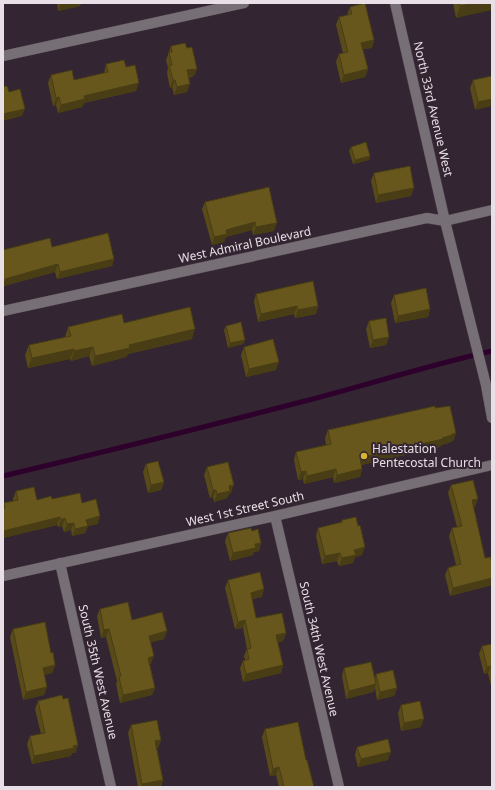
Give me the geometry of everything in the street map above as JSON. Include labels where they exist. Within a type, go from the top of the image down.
[{"type":"street","points":[[3,56],[244,3]]},
{"type":"street","name":"North 33rd Avenue West","points":[[395,3],[445,221],[486,385],[492,418]]},
{"type":"street","name":"West Admiral Boulevard","points":[[3,311],[427,218],[445,221],[492,210]]},
{"type":"street","name":"West 1st Street South","points":[[3,576],[275,516],[492,465]]},
{"type":"street","name":"South 34th West Avenue","points":[[275,516],[339,787]]},
{"type":"street","name":"South 35th West Avenue","points":[[60,563],[111,787]]},
{"type":"building","points":[[365,3],[374,40],[361,43],[368,69],[344,75],[339,54],[348,52],[339,17],[352,14],[350,7]]},
{"type":"building","points":[[459,3],[476,3],[460,6]]},
{"type":"building","points":[[185,43],[187,48],[192,47],[197,69],[187,70],[190,84],[177,87],[175,80],[173,80],[169,65],[172,65],[169,52],[172,52],[171,46]]},
{"type":"building","points":[[124,60],[126,67],[135,65],[139,83],[84,96],[85,99],[61,105],[59,97],[56,98],[51,75],[72,70],[74,80],[108,72],[106,64]]},
{"type":"building","points":[[492,76],[492,99],[478,102],[473,80]]},
{"type":"building","points":[[7,86],[9,92],[20,89],[25,109],[3,114],[3,87]]},
{"type":"building","points":[[366,142],[370,156],[355,160],[351,147]]},
{"type":"building","points":[[410,166],[414,188],[378,195],[374,173]]},
{"type":"building","points":[[269,187],[277,223],[256,227],[255,222],[226,230],[227,234],[214,237],[205,202]]},
{"type":"building","points":[[108,233],[114,259],[60,272],[58,264],[5,279],[5,282],[3,282],[3,250],[50,238],[52,247]]},
{"type":"building","points":[[313,281],[318,306],[298,310],[297,306],[261,314],[256,294]]},
{"type":"building","points":[[426,288],[430,309],[398,316],[394,295]]},
{"type":"building","points":[[190,307],[195,329],[129,345],[130,348],[95,356],[93,347],[74,351],[74,349],[32,358],[29,345],[71,336],[68,327],[122,314],[124,323]]},
{"type":"building","points":[[386,318],[389,337],[373,340],[369,321]]},
{"type":"building","points":[[241,322],[245,340],[230,343],[226,326]]},
{"type":"building","points":[[273,339],[279,362],[249,369],[244,347]]},
{"type":"building","name":"Halestation Pentecostal Church","points":[[435,406],[435,408],[450,406],[456,433],[442,438],[443,439],[360,458],[362,469],[337,475],[336,469],[307,476],[306,471],[301,472],[296,452],[331,444],[328,430]]},
{"type":"building","points":[[158,461],[164,482],[151,485],[146,464]]},
{"type":"building","points":[[228,462],[234,485],[229,486],[230,491],[217,494],[216,490],[213,490],[207,467]]},
{"type":"building","points":[[473,480],[478,499],[472,500],[485,558],[491,557],[491,560],[492,559],[492,578],[453,588],[448,568],[461,564],[452,528],[462,526],[451,485]]},
{"type":"building","points":[[34,487],[37,500],[51,496],[52,499],[80,493],[82,503],[96,499],[100,516],[86,520],[88,526],[75,529],[74,523],[67,524],[65,518],[61,520],[60,517],[3,531],[4,503],[18,500],[16,491]]},
{"type":"building","points":[[356,517],[358,526],[360,525],[365,547],[354,550],[356,555],[342,558],[340,553],[325,556],[318,528]]},
{"type":"building","points":[[251,528],[252,531],[258,529],[261,543],[255,544],[256,548],[233,553],[228,533]]},
{"type":"building","points":[[260,572],[264,589],[251,593],[256,618],[282,613],[286,633],[276,635],[283,665],[246,674],[243,661],[249,659],[247,649],[251,648],[245,620],[238,622],[228,580]]},
{"type":"building","points":[[128,602],[132,620],[162,612],[167,631],[149,636],[154,656],[148,658],[155,688],[123,695],[119,677],[121,676],[109,629],[104,630],[100,609]]},
{"type":"building","points":[[45,622],[55,665],[43,668],[47,687],[26,692],[13,629]]},
{"type":"building","points":[[492,644],[492,670],[491,666],[487,667],[482,646]]},
{"type":"building","points":[[371,662],[376,684],[349,691],[344,668]]},
{"type":"building","points":[[393,670],[397,688],[380,692],[376,674]]},
{"type":"building","points":[[62,695],[63,699],[68,698],[78,745],[73,746],[74,748],[34,756],[30,736],[45,733],[38,701]]},
{"type":"building","points":[[420,701],[424,719],[404,723],[401,705]]},
{"type":"building","points":[[157,720],[161,740],[155,741],[163,780],[142,784],[131,725]]},
{"type":"building","points":[[298,722],[306,760],[314,787],[284,787],[279,767],[273,769],[265,729]]},
{"type":"building","points":[[388,739],[391,752],[361,759],[357,747]]},
{"type":"waterway","points":[[3,476],[267,411],[445,362],[492,351]]},
{"type":"place","name":"Halestation Pentecostal Church","points":[[364,456]]}]
